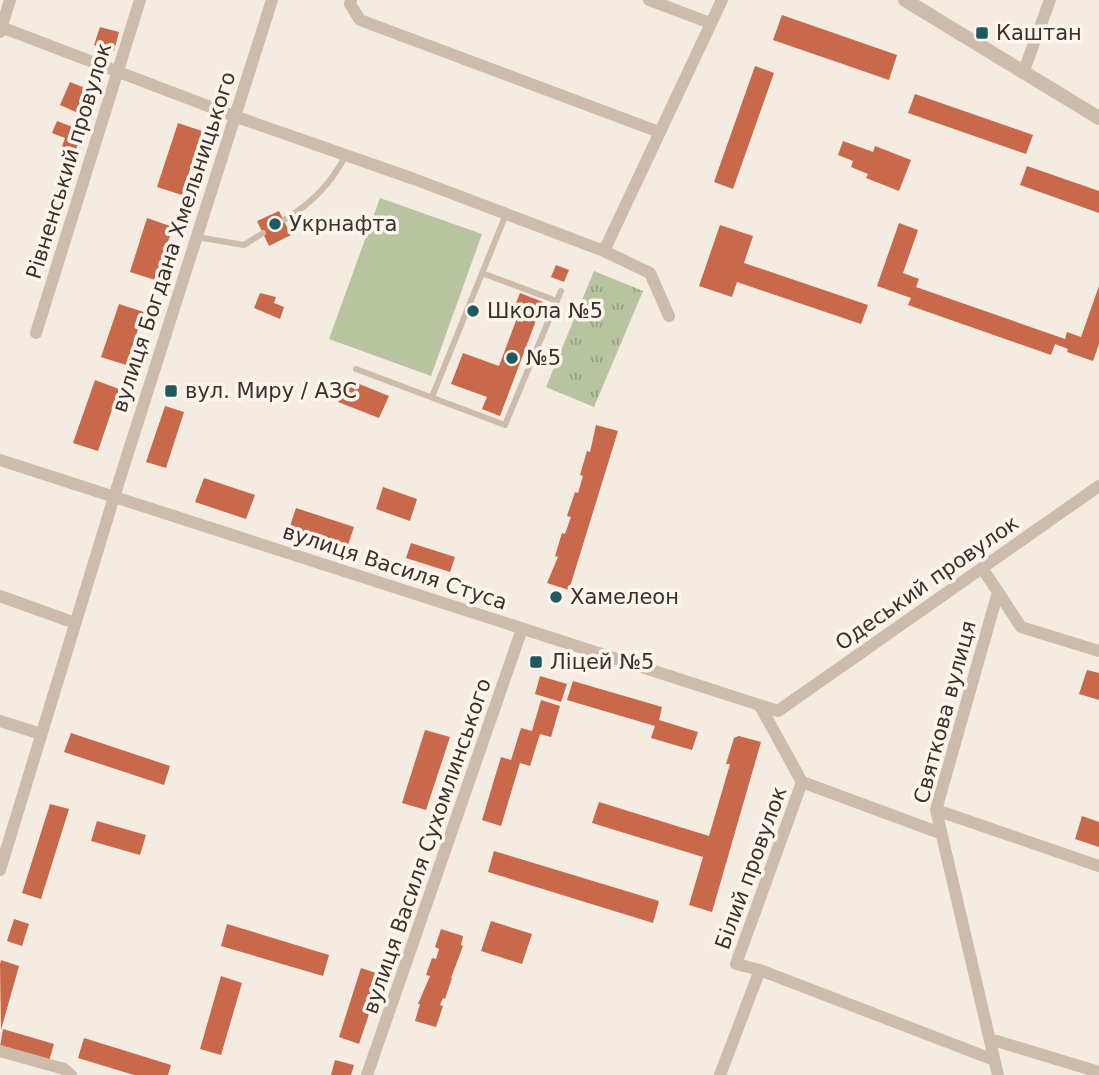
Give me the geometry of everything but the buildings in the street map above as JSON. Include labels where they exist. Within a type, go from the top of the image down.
[{"type":"street","points":[[10,0],[1,30],[604,251],[650,273],[669,316]]},
{"type":"street","name":"Рівненський провулок","points":[[36,333],[140,0]]},
{"type":"street","name":"вулиця Богдана Хмельницького","points":[[1,863],[195,237],[272,0]]},
{"type":"street","points":[[351,0],[350,4],[360,20],[659,132]]},
{"type":"street","points":[[649,0],[710,23]]},
{"type":"street","points":[[604,251],[722,0]]},
{"type":"street","points":[[905,0],[1099,118]]},
{"type":"street","points":[[1023,73],[1050,0]]},
{"type":"street","name":"вулиця Василя Стуса","points":[[0,460],[778,712]]},
{"type":"street","name":"Одеський провулок","points":[[778,712],[1099,486]]},
{"type":"street","points":[[982,568],[1021,627],[1099,651]]},
{"type":"street","name":"Святкова вулиця","points":[[998,592],[936,810],[998,1075]]},
{"type":"street","points":[[0,596],[75,623]]},
{"type":"street","name":"вулиця Василя Сухомлинського","points":[[367,1075],[522,629]]},
{"type":"street","points":[[760,706],[802,782]]},
{"type":"street","points":[[0,721],[41,734]]},
{"type":"street","name":"Білий провулок","points":[[940,833],[802,782],[736,964],[760,970],[995,1060]]},
{"type":"street","points":[[936,810],[1099,866]]},
{"type":"street","points":[[720,1075],[760,970]]},
{"type":"street","points":[[990,1039],[1099,1072]]},
{"type":"street","points":[[0,1051],[64,1069],[71,1075]]},
{"type":"lane","points":[[284,220],[303,208],[333,179],[346,155]]},
{"type":"lane","points":[[432,397],[506,214]]},
{"type":"lane","points":[[195,237],[244,245],[263,233]]},
{"type":"lane","points":[[482,273],[557,301]]},
{"type":"lane","points":[[356,369],[505,425],[561,291]]},
{"type":"green space","points":[[380,198],[482,234],[431,376],[329,339]]},
{"type":"green space","points":[[594,271],[643,291],[594,407],[546,387]]},
{"type":"place","name":"Каштан","points":[[982,33]]},
{"type":"place","name":"Укрнафта","points":[[275,224]]},
{"type":"place","name":"Школа №5","points":[[473,311]]},
{"type":"place","name":"№5","points":[[512,358]]},
{"type":"place","name":"вул. Миру / АЗС","points":[[171,391]]},
{"type":"place","name":"Хамелеон","points":[[556,597]]},
{"type":"place","name":"Ліцей №5","points":[[536,662]]}]
